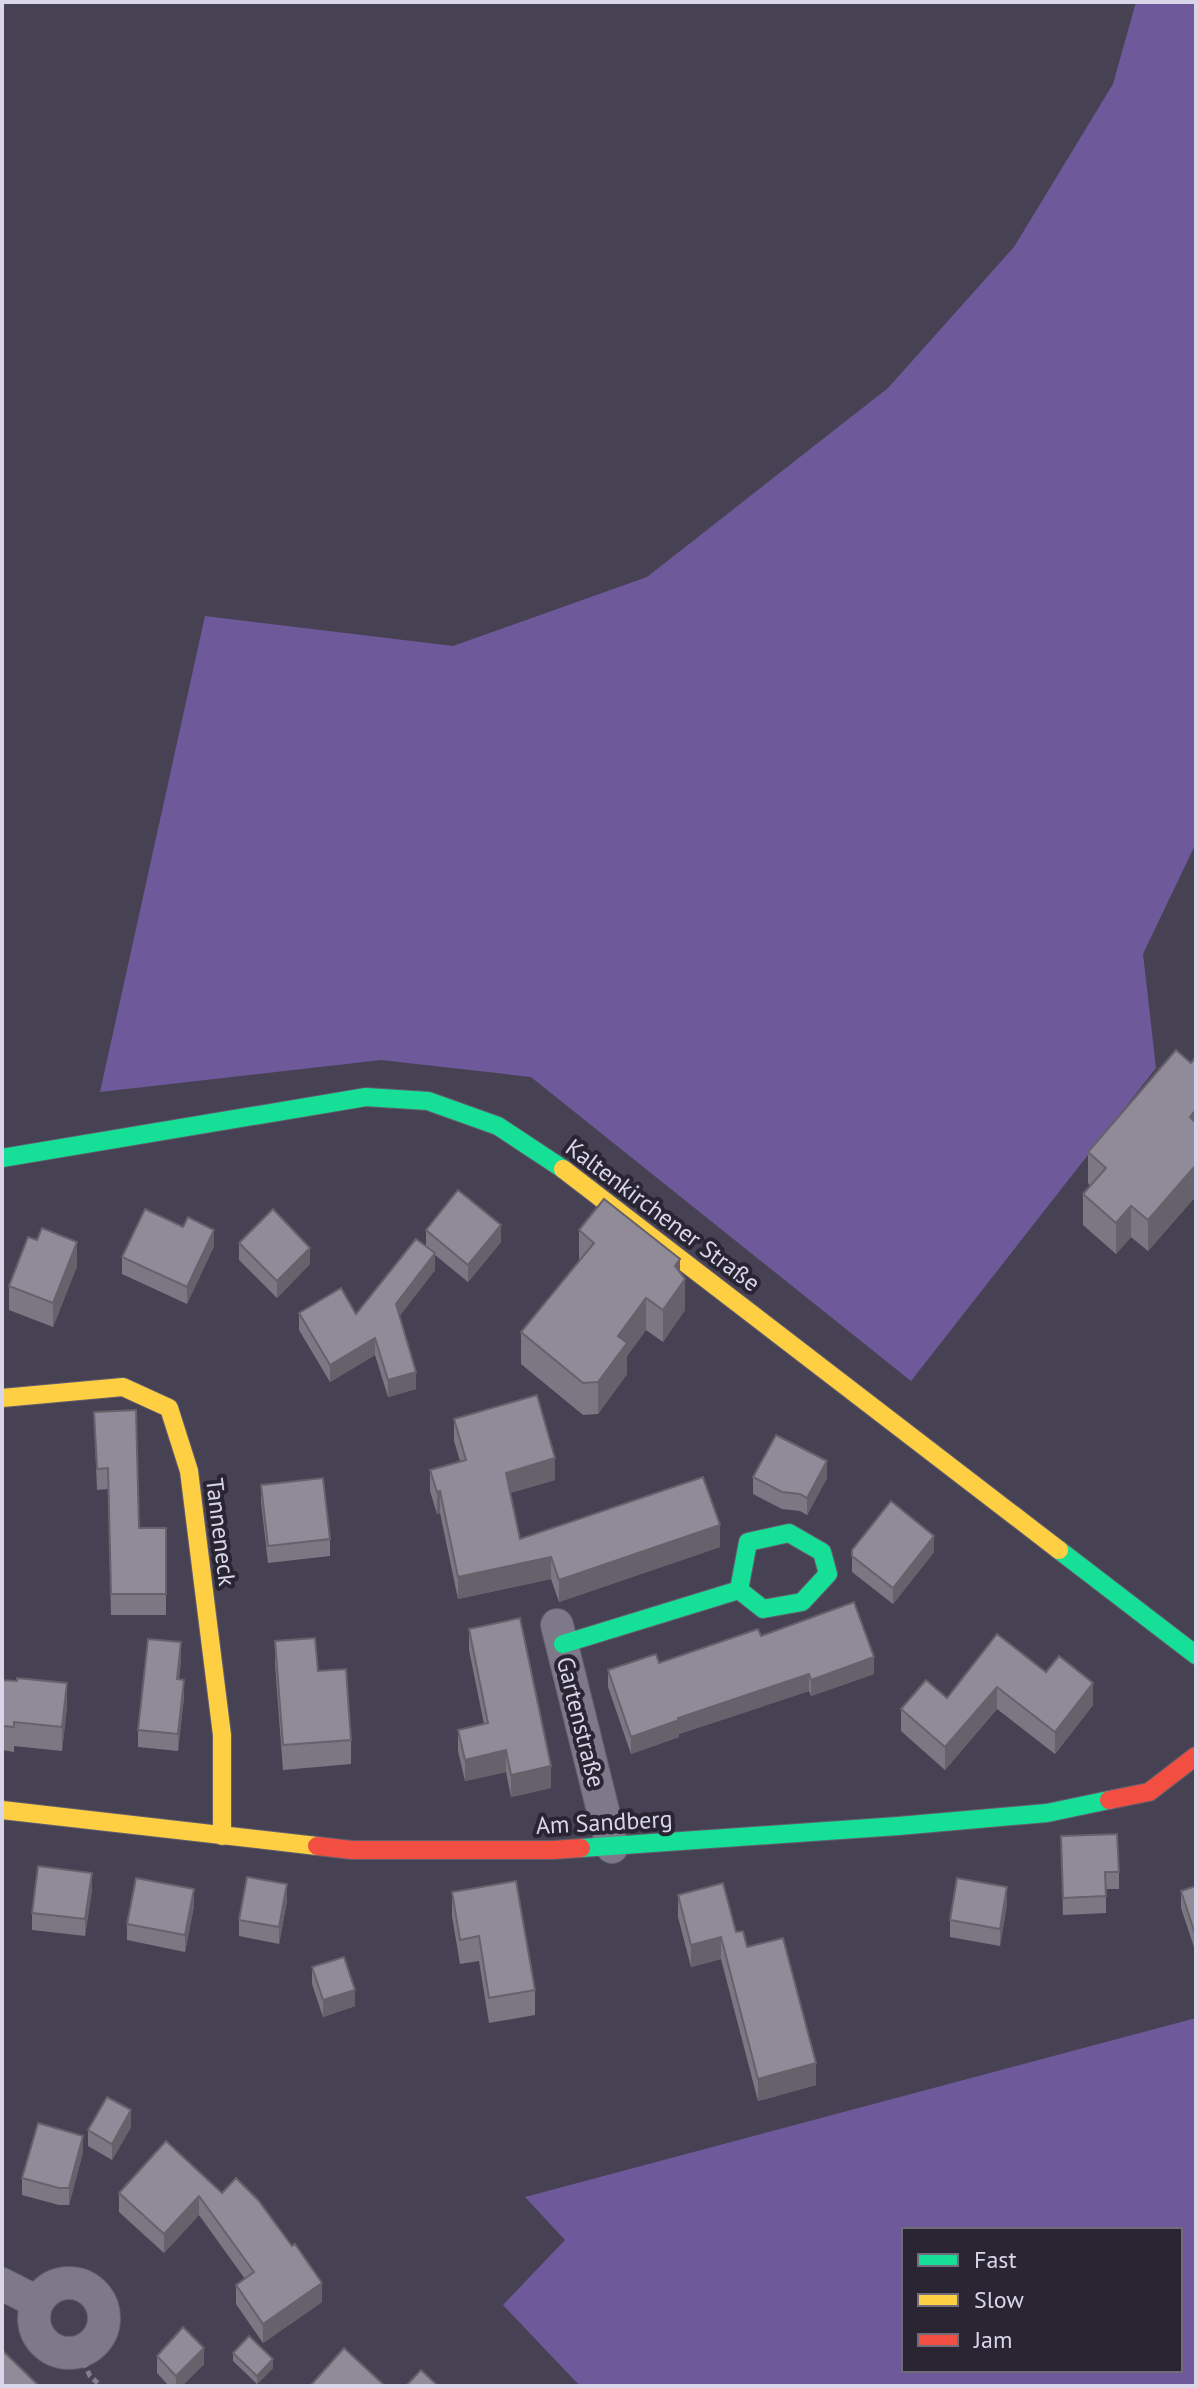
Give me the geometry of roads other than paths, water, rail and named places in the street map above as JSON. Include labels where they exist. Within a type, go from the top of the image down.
[{"type":"street","name":"Kaltenkirchener Straße","points":[[2,1158],[366,1097],[428,1101],[498,1126],[576,1177],[1196,1655]]},
{"type":"street","name":"Tanneneck","points":[[2,1398],[123,1387],[169,1408],[189,1471],[220,1719],[222,1836]]},
{"type":"street","points":[[789,1533],[822,1552],[828,1574],[802,1602],[763,1609],[739,1590],[748,1542],[789,1533]]},
{"type":"street","name":"Gartenstraße","points":[[612,1847],[560,1634],[739,1590]]},
{"type":"street","name":"Am Sandberg","points":[[2,1810],[352,1850],[553,1850],[1047,1813],[1149,1792],[1196,1756]]},
{"type":"street","points":[[65,2283],[87,2288],[96,2295],[105,2316],[98,2339],[79,2353],[67,2354],[46,2346],[34,2325],[37,2302],[53,2286],[65,2283]]},
{"type":"street","points":[[2,2284],[37,2302]]}]
